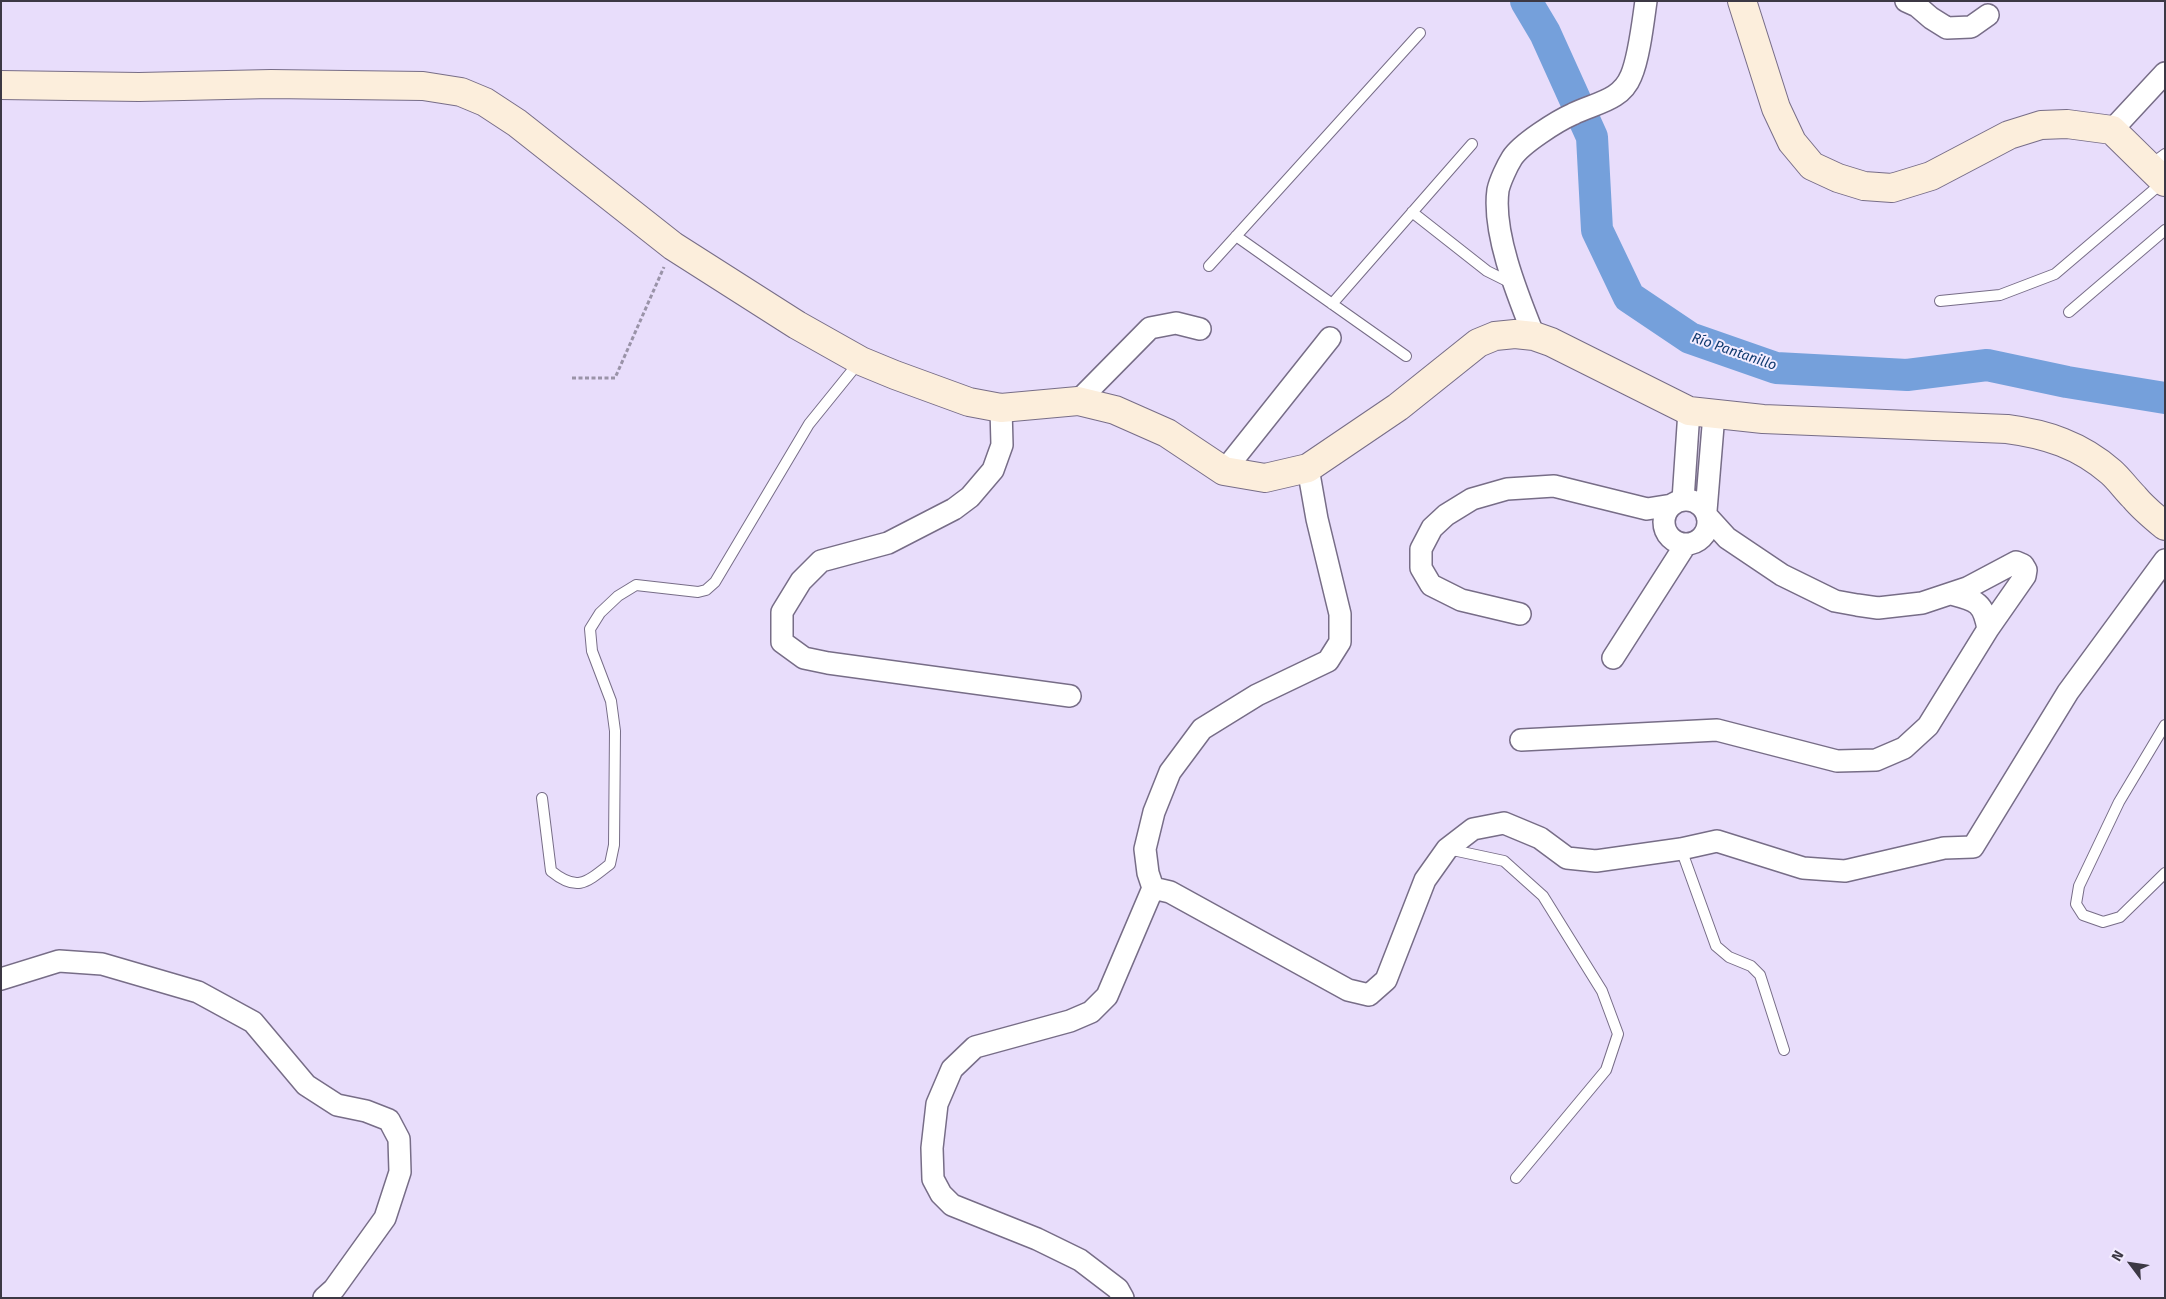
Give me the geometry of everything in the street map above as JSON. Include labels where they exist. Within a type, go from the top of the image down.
[{"type":"street","points":[[1534,336],[1514,284],[1499,226],[1498,189],[1512,157],[1544,131],[1573,114],[1608,101],[1618,94],[1631,76],[1646,1]]},
{"type":"street","points":[[1742,1],[1776,108],[1792,142],[1812,166],[1838,178],[1864,186],[1892,188],[1931,176],[2010,135],[2041,125],[2067,124],[2112,130],[2161,171]]},
{"type":"street","points":[[1906,1],[1917,6],[1947,28],[1971,27],[1988,15]]},
{"type":"street","points":[[2112,130],[2165,73]]},
{"type":"street","points":[[1,85],[139,87],[271,84],[423,86],[461,92],[485,102],[516,123],[673,246],[797,325],[861,361],[969,402],[1002,408],[1078,401],[1114,410],[1167,433],[1224,472],[1265,478],[1308,468],[1398,407],[1478,343],[1495,336],[1515,334],[1534,336],[1551,342],[1701,412],[1763,419],[2006,429],[2046,435],[2068,444],[2112,472],[2136,499],[2165,526]]},
{"type":"street","points":[[1078,401],[1150,328],[1176,323],[1200,329]]},
{"type":"street","points":[[1224,472],[1330,338]]},
{"type":"street","points":[[1002,408],[1002,445],[993,470],[970,497],[954,509],[888,543],[821,561],[801,581],[782,612],[782,642],[804,658],[828,663],[1070,696]]},
{"type":"street","points":[[1679,544],[1664,522],[1665,515],[1677,502],[1701,412]]},
{"type":"street","points":[[1613,658],[1679,544],[1700,539],[1708,524],[1701,412]]},
{"type":"street","points":[[1123,1298],[1118,1289],[1080,1260],[1037,1239],[952,1205],[941,1194],[933,1178],[932,1148],[937,1104],[952,1069],[975,1047],[1070,1021],[1091,1012],[1107,996],[1154,888],[1148,873],[1146,849],[1154,812],[1170,772],[1202,729],[1256,695],[1328,661],[1340,642],[1340,614],[1317,519],[1308,468]]},
{"type":"street","points":[[1520,614],[1461,600],[1431,585],[1421,568],[1421,549],[1432,528],[1446,515],[1472,499],[1507,489],[1554,486],[1647,509],[1677,502],[1696,502],[1727,538],[1782,575],[1835,601],[1878,608],[1922,603],[1951,594],[1967,588],[2016,562],[2023,565],[2026,570],[2025,576],[1988,629],[1928,726],[1904,748],[1876,760],[1837,761],[1717,730],[1521,740]]},
{"type":"street","points":[[1647,509],[1679,544]]},
{"type":"street","points":[[1679,544],[1727,538]]},
{"type":"street","points":[[1154,888],[1170,892],[1348,990],[1369,995],[1386,980],[1425,880],[1447,849],[1473,829],[1504,823],[1540,838],[1567,858],[1596,861],[1682,849],[1717,841],[1803,868],[1845,871],[1944,848],[1972,847],[2068,692],[2165,560]]},
{"type":"street","points":[[1951,594],[1980,604],[1985,613],[1988,629]]},
{"type":"street","points":[[1,979],[60,961],[102,964],[198,992],[252,1022],[306,1084],[314,1090],[337,1105],[366,1111],[389,1120],[399,1138],[400,1172],[385,1218],[334,1289],[324,1298]]},
{"type":"lane","points":[[1210,266],[1420,33]]},
{"type":"lane","points":[[1332,304],[1472,144]]},
{"type":"lane","points":[[1940,301],[2000,295],[2055,274],[2161,171]]},
{"type":"lane","points":[[1412,212],[1487,271],[1514,284]]},
{"type":"lane","points":[[2069,312],[2165,230]]},
{"type":"lane","points":[[1236,236],[1406,356]]},
{"type":"lane","points":[[542,798],[551,871],[564,882],[574,884],[591,879],[610,864],[614,845],[615,731],[611,701],[592,651],[590,629],[600,613],[618,596],[636,585],[698,592],[706,590],[715,582],[809,424],[861,361]]},
{"type":"lane","points":[[2165,726],[2119,802],[2078,886],[2076,904],[2083,915],[2102,922],[2120,917],[2165,873]]},
{"type":"lane","points":[[1447,849],[1504,861],[1543,896],[1602,991],[1618,1034],[1606,1070],[1516,1178]]},
{"type":"lane","points":[[1682,849],[1716,946],[1729,958],[1751,966],[1760,975],[1784,1050]]},
{"type":"path","points":[[572,378],[615,378],[673,246]]},
{"type":"waterway","name":"Río Pantanillo","points":[[1526,1],[1545,33],[1592,137],[1597,230],[1629,297],[1690,338],[1776,368],[1907,375],[1987,365],[2067,382],[2165,398]]}]
